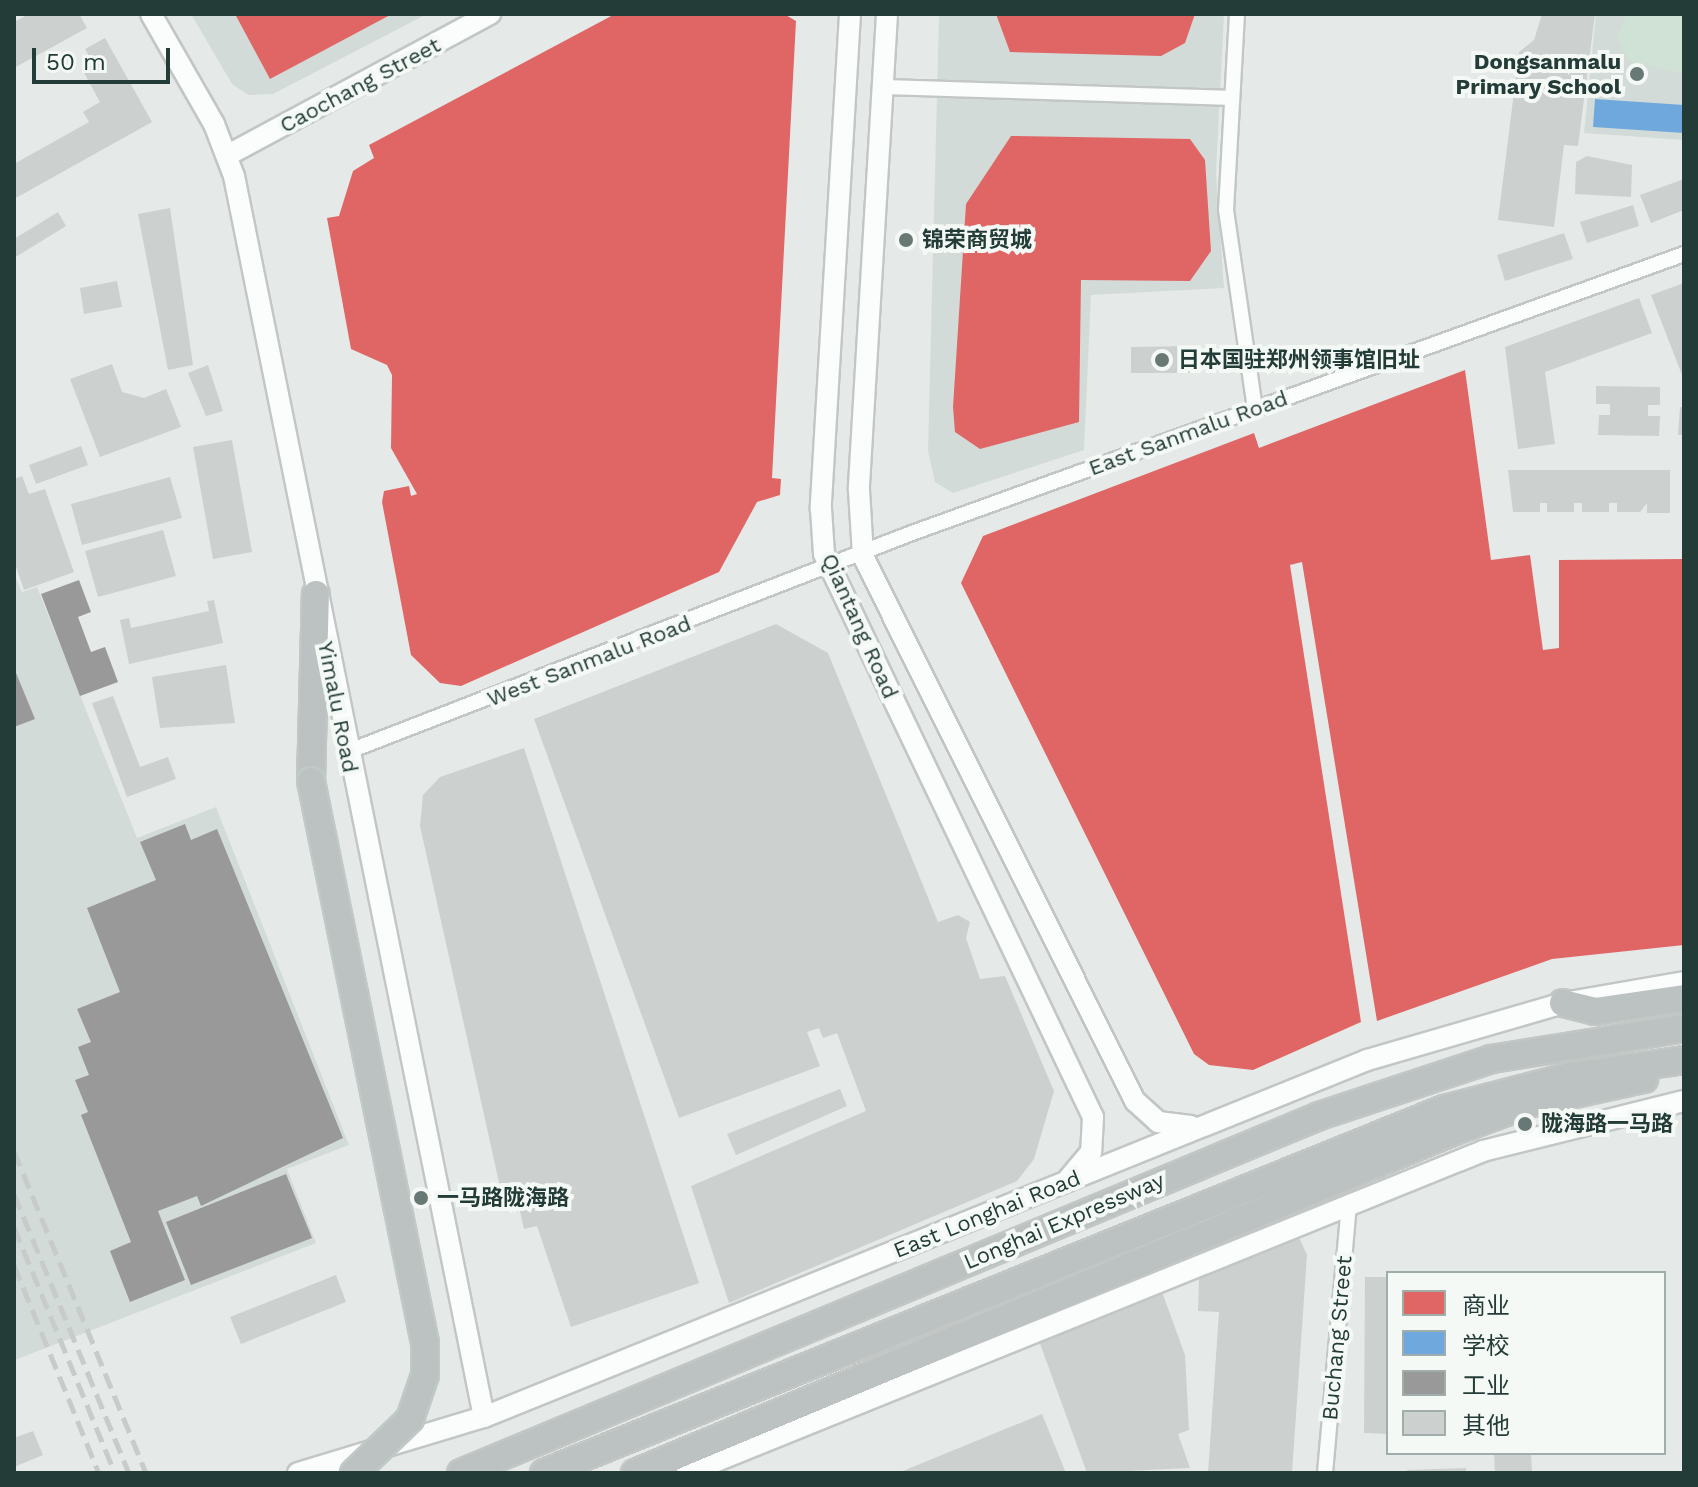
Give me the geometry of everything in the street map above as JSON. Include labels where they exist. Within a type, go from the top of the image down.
[{"type":"highway","points":[[316,594],[311,781],[425,1343],[425,1375],[410,1419],[354,1473]]},
{"type":"highway","points":[[1563,1003],[1595,1011],[1684,998]]},
{"type":"highway","name":"Longhai Expressway","points":[[461,1473],[1332,1111],[1491,1059],[1684,1028]]},
{"type":"highway","points":[[635,1473],[1465,1126],[1650,1078],[1679,1060]]},
{"type":"highway","name":"Longhai Expressway","points":[[544,1473],[1444,1109],[1572,1076],[1679,1060]]},
{"type":"street","name":"Yimalu Road","points":[[151,14],[228,155],[484,1417]]},
{"type":"street","name":"Caochang Street","points":[[228,155],[490,14]]},
{"type":"street","name":"Qiantang Road","points":[[850,14],[821,509],[830,570],[1093,1117],[1091,1152],[1063,1184]]},
{"type":"street","name":"Qiantang Road","points":[[887,14],[859,490],[863,556],[1135,1101],[1158,1122],[1191,1126]]},
{"type":"street","points":[[1237,14],[1227,98],[1226,210],[1255,409]]},
{"type":"street","points":[[884,87],[1227,98]]},
{"type":"street","name":"East Sanmalu Road","points":[[830,570],[1255,409],[1684,254]]},
{"type":"street","name":"West Sanmalu Road","points":[[347,752],[830,570]]},
{"type":"street","name":"East Longhai Road","points":[[298,1473],[484,1417],[1063,1184],[1191,1126],[1367,1060],[1563,1003],[1684,982]]},
{"type":"street","points":[[687,1473],[1349,1202],[1521,1139],[1684,1101]]},
{"type":"street","name":"Buchang Street","points":[[1325,1473],[1349,1202]]},
{"type":"shaded area","points":[[191,14],[427,14],[273,94],[248,95],[232,84]]},
{"type":"shaded area","points":[[939,14],[1224,14],[1216,173],[1224,288],[1091,295],[1084,450],[953,493],[935,482],[928,451]]},
{"type":"shaded area","name":"Dongsanmalu Primary School","points":[[1596,14],[1684,14],[1684,140],[1584,133]]},
{"type":"shaded area","points":[[14,574],[22,592],[37,587],[137,838],[216,807],[349,1145],[287,1169],[316,1243],[15,1360]]},
{"type":"green space","points":[[1627,14],[1684,14],[1684,74],[1629,61],[1617,37]]},
{"type":"building: 商业","points":[[235,14],[392,14],[270,79]]},
{"type":"building: 商业","points":[[615,14],[784,14],[796,21],[772,478],[781,479],[780,495],[757,502],[719,572],[461,686],[440,683],[411,655],[382,502],[384,491],[409,486],[411,496],[417,494],[391,448],[392,375],[387,365],[351,349],[327,218],[339,216],[353,171],[374,158],[369,145]]},
{"type":"building: 商业","points":[[996,14],[1195,14],[1185,43],[1161,56],[1010,52]]},
{"type":"building: 商业","points":[[1011,136],[1190,139],[1205,160],[1211,251],[1190,281],[1081,280],[1079,422],[980,449],[955,432],[953,407],[966,204]]},
{"type":"building: 商业","points":[[1465,370],[1491,560],[1530,555],[1543,650],[1559,648],[1559,560],[1684,559],[1684,945],[1552,959],[1377,1021],[1302,562],[1290,565],[1361,1022],[1253,1070],[1209,1065],[1194,1054],[961,583],[983,536],[1254,433],[1259,448]]},
{"type":"building: 学校","points":[[1595,99],[1684,105],[1684,133],[1593,127]]},
{"type":"building: 工业","points":[[79,580],[91,612],[78,617],[91,652],[105,647],[118,682],[80,696],[41,594]]},
{"type":"building: 工业","points":[[14,668],[35,719],[14,727]]},
{"type":"building: 工业","points":[[185,824],[191,840],[217,829],[343,1138],[201,1206],[197,1196],[158,1211],[185,1280],[130,1302],[110,1251],[131,1242],[81,1115],[88,1112],[75,1080],[89,1075],[78,1047],[91,1042],[77,1009],[120,992],[87,908],[156,880],[140,842]]},
{"type":"building: 工业","points":[[286,1174],[312,1238],[191,1285],[166,1222]]},
{"type":"building: 其他","points":[[29,14],[79,14],[87,28],[14,68],[14,22]]},
{"type":"building: 其他","points":[[1542,14],[1595,14],[1578,146],[1564,145],[1554,227],[1498,220],[1519,52],[1534,40]]},
{"type":"building: 其他","points":[[105,38],[152,122],[14,199],[14,164],[89,122],[83,112],[100,102],[82,69],[93,63],[85,49]]},
{"type":"building: 其他","points":[[1587,156],[1632,165],[1631,197],[1575,194],[1576,162]]},
{"type":"building: 其他","points":[[1684,179],[1684,210],[1651,223],[1640,195]]},
{"type":"building: 其他","points":[[1633,205],[1639,226],[1587,243],[1580,222]]},
{"type":"building: 其他","points":[[170,208],[193,365],[168,370],[138,214]]},
{"type":"building: 其他","points":[[58,212],[66,226],[14,258],[14,239]]},
{"type":"building: 其他","points":[[1564,233],[1573,259],[1505,281],[1497,255]]},
{"type":"building: 其他","points":[[117,281],[122,307],[84,314],[80,288]]},
{"type":"building: 其他","points":[[1684,283],[1684,380],[1651,295]]},
{"type":"building: 其他","points":[[1639,298],[1652,333],[1545,372],[1555,444],[1518,449],[1505,347]]},
{"type":"building: 其他","name":"日本国驻郑州领事馆旧址","points":[[1194,346],[1194,373],[1131,373],[1131,347]]},
{"type":"building: 其他","points":[[112,364],[122,392],[144,398],[166,389],[181,427],[100,457],[70,379]]},
{"type":"building: 其他","points":[[208,365],[223,411],[206,416],[188,373]]},
{"type":"building: 其他","points":[[1596,386],[1660,387],[1660,405],[1648,405],[1648,416],[1660,416],[1659,436],[1598,435],[1599,415],[1610,415],[1610,404],[1596,404]]},
{"type":"building: 其他","points":[[1680,407],[1684,408],[1684,435],[1678,435]]},
{"type":"building: 其他","points":[[232,440],[252,552],[213,559],[193,447]]},
{"type":"building: 其他","points":[[81,446],[88,465],[36,484],[29,465]]},
{"type":"building: 其他","points":[[1508,470],[1670,470],[1670,513],[1647,513],[1647,503],[1640,512],[1617,512],[1617,503],[1609,503],[1609,512],[1582,512],[1582,503],[1574,503],[1574,512],[1547,512],[1547,503],[1540,503],[1540,512],[1513,512]]},
{"type":"building: 其他","points":[[22,476],[29,494],[45,489],[74,572],[24,590],[14,561],[14,479]]},
{"type":"building: 其他","points":[[170,477],[182,518],[82,545],[71,504]]},
{"type":"building: 其他","points":[[163,530],[176,576],[98,597],[85,551]]},
{"type":"building: 其他","points":[[214,600],[223,643],[129,664],[120,620],[129,618],[131,628],[209,611],[207,601]]},
{"type":"building: 其他","points":[[776,624],[828,653],[938,922],[958,915],[970,922],[966,938],[980,979],[1005,976],[1054,1091],[1034,1159],[1017,1181],[729,1303],[691,1186],[866,1111],[837,1033],[823,1038],[819,1028],[807,1032],[820,1066],[679,1118],[534,719]]},
{"type":"building: 其他","points":[[226,665],[235,723],[160,728],[152,677]]},
{"type":"building: 其他","points":[[113,696],[140,767],[168,757],[176,779],[127,797],[92,703]]},
{"type":"building: 其他","points":[[524,748],[699,1283],[571,1327],[537,1226],[524,1229],[518,1202],[504,1205],[420,826],[423,795],[440,777]]},
{"type":"building: 其他","points":[[840,1089],[847,1106],[736,1155],[727,1134]]},
{"type":"building: 其他","points":[[1298,1235],[1307,1255],[1292,1473],[1208,1473],[1219,1312],[1198,1311],[1199,1278]]},
{"type":"building: 其他","points":[[336,1275],[346,1302],[241,1344],[230,1317]]},
{"type":"building: 其他","points":[[1365,1277],[1386,1277],[1386,1434],[1364,1433]]},
{"type":"building: 其他","points":[[1162,1292],[1185,1355],[1189,1430],[1178,1434],[1190,1468],[1087,1473],[1038,1338]]},
{"type":"building: 其他","points":[[1042,1414],[1066,1473],[898,1473]]},
{"type":"building: 其他","points":[[33,1431],[43,1455],[14,1467],[14,1438]]},
{"type":"building: 其他","points":[[1494,1455],[1531,1455],[1532,1473],[1495,1473]]},
{"type":"building: 其他","points":[[1466,1468],[1466,1473],[1407,1473],[1407,1470]]},
{"type":"railway","points":[[14,1151],[146,1473]]},
{"type":"railway","points":[[14,1194],[129,1473]]},
{"type":"railway","points":[[14,1227],[115,1473]]},
{"type":"railway","points":[[14,1265],[99,1473]]},
{"type":"place","name":"Dongsanmalu Primary School","points":[[1637,74]]},
{"type":"place","name":"锦荣商贸城","points":[[906,240]]},
{"type":"place","name":"日本国驻郑州领事馆旧址","points":[[1162,360]]},
{"type":"place","name":"陇海路一马路","points":[[1525,1124]]},
{"type":"place","name":"一马路陇海路","points":[[421,1198]]}]
